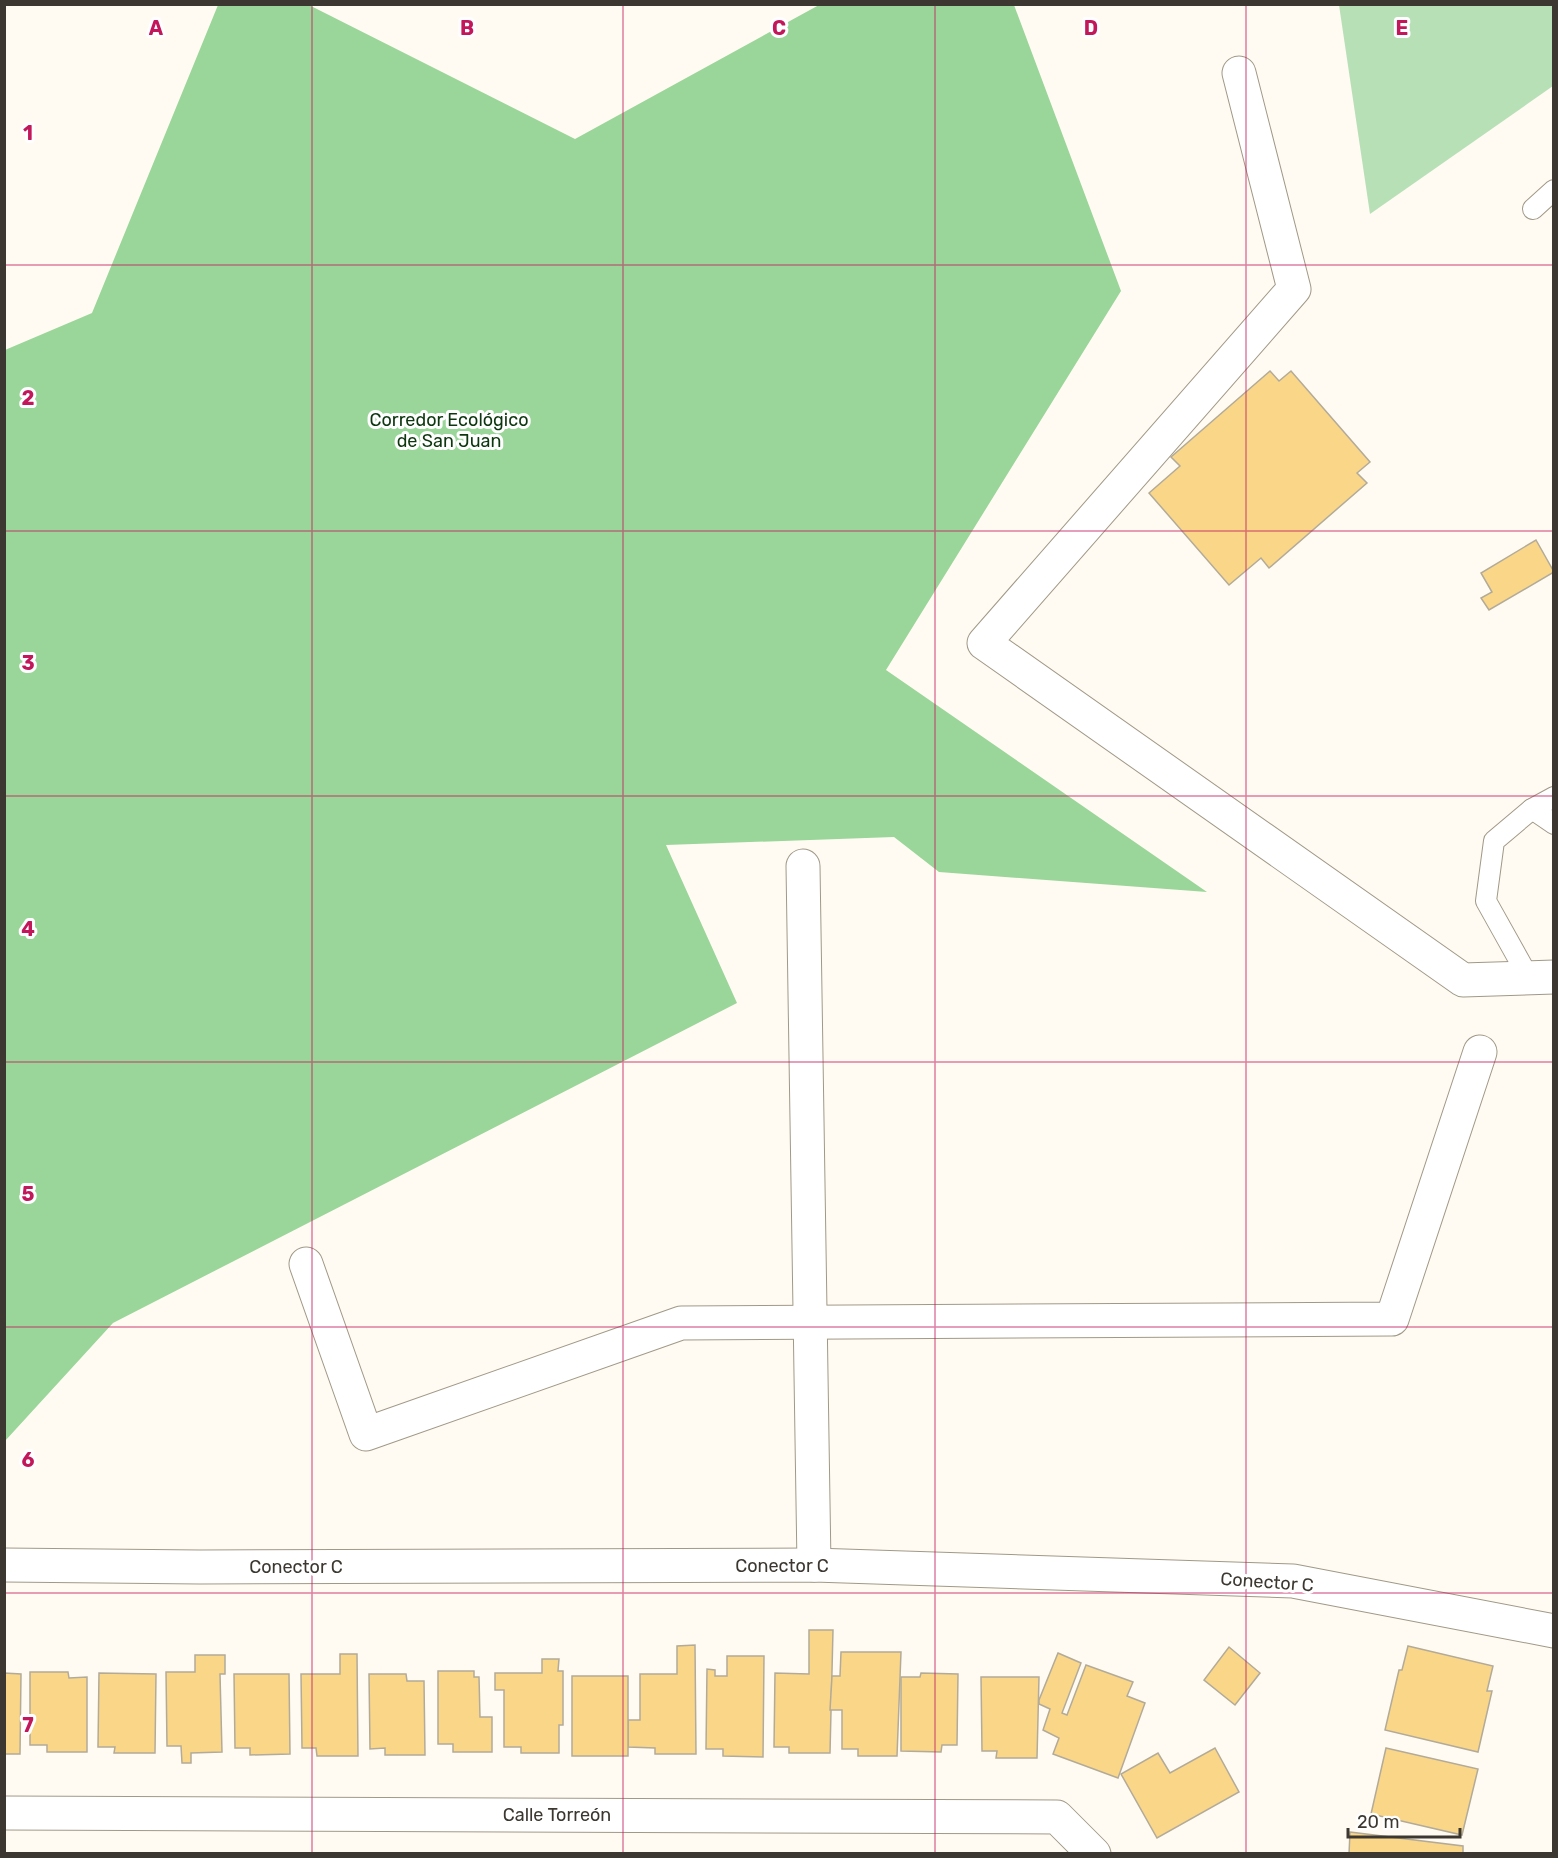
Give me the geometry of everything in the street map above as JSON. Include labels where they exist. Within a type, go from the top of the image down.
[{"type":"street","points":[[1239,73],[1294,289],[984,643],[1463,980],[1541,977]]},
{"type":"street","points":[[803,866],[812,1322],[814,1565]]},
{"type":"street","points":[[306,1264],[366,1434],[681,1323],[1392,1319],[1480,1052]]},
{"type":"street","name":"Conector C","points":[[4,1564],[200,1567],[814,1565],[1293,1581],[1554,1631]]},
{"type":"street","name":"Calle Torreón","points":[[4,1813],[1057,1817],[1094,1854]]},
{"type":"lane","points":[[1533,209],[1554,190]]},
{"type":"lane","points":[[1541,977],[1486,901],[1494,841],[1532,809],[1554,797]]},
{"type":"lane","points":[[1532,809],[1554,824]]},
{"type":"green space","name":"Corredor Ecológico de San Juan","points":[[218,5],[309,5],[575,139],[819,5],[1014,5],[1121,291],[886,670],[1207,892],[939,872],[894,837],[666,845],[737,1003],[113,1323],[5,1441],[5,350],[92,313]]},
{"type":"green space","points":[[1339,5],[1553,5],[1553,86],[1370,214]]},
{"type":"building","points":[[1270,371],[1279,381],[1291,371],[1370,462],[1357,473],[1367,483],[1269,568],[1261,558],[1229,585],[1149,493],[1180,466],[1171,457]]},
{"type":"building","points":[[1536,540],[1554,572],[1489,610],[1481,598],[1492,592],[1481,573]]},
{"type":"building","points":[[809,1630],[833,1630],[830,1753],[789,1753],[789,1747],[774,1747],[775,1673],[809,1674]]},
{"type":"building","points":[[695,1645],[696,1754],[655,1754],[655,1748],[628,1747],[628,1720],[640,1720],[640,1674],[677,1674],[677,1646]]},
{"type":"building","points":[[1408,1646],[1493,1666],[1487,1691],[1492,1691],[1478,1752],[1385,1730],[1399,1670],[1402,1670]]},
{"type":"building","points":[[1229,1647],[1260,1673],[1235,1705],[1204,1680]]},
{"type":"building","points":[[841,1652],[901,1652],[897,1756],[858,1756],[858,1749],[842,1749],[842,1710],[830,1710],[832,1676],[840,1676]]},
{"type":"building","points":[[1058,1653],[1081,1663],[1062,1713],[1067,1715],[1086,1665],[1133,1682],[1127,1696],[1145,1703],[1118,1778],[1053,1754],[1059,1738],[1043,1730],[1050,1709],[1039,1704],[1039,1700]]},
{"type":"building","points":[[340,1654],[357,1654],[358,1756],[317,1756],[316,1748],[302,1748],[301,1674],[340,1674]]},
{"type":"building","points":[[195,1655],[225,1655],[225,1674],[220,1674],[222,1752],[191,1753],[191,1763],[182,1763],[181,1746],[167,1746],[166,1672],[195,1672]]},
{"type":"building","points":[[727,1656],[764,1656],[763,1757],[723,1756],[723,1749],[706,1749],[707,1669],[715,1670],[715,1676],[727,1676]]},
{"type":"building","points":[[542,1659],[559,1659],[558,1671],[563,1671],[563,1725],[559,1725],[559,1753],[521,1753],[521,1747],[504,1747],[504,1690],[495,1690],[495,1673],[542,1673]]},
{"type":"building","points":[[438,1671],[474,1671],[474,1677],[479,1677],[480,1717],[492,1717],[492,1752],[453,1752],[453,1744],[438,1744]]},
{"type":"building","points":[[30,1672],[68,1672],[69,1678],[87,1677],[87,1752],[47,1752],[47,1745],[30,1745]]},
{"type":"building","points":[[4,1673],[21,1674],[20,1754],[4,1754]]},
{"type":"building","points":[[99,1673],[156,1674],[155,1753],[114,1753],[115,1747],[98,1747]]},
{"type":"building","points":[[921,1673],[958,1674],[957,1745],[942,1745],[941,1752],[901,1751],[901,1677],[920,1677]]},
{"type":"building","points":[[234,1674],[289,1674],[290,1754],[250,1755],[250,1748],[235,1748]]},
{"type":"building","points":[[369,1674],[406,1674],[407,1681],[424,1681],[425,1755],[385,1755],[385,1748],[370,1749]]},
{"type":"building","points":[[572,1676],[628,1676],[628,1756],[572,1756]]},
{"type":"building","points":[[981,1677],[1039,1677],[1037,1758],[996,1758],[997,1751],[982,1751]]},
{"type":"building","points":[[1215,1748],[1239,1792],[1157,1838],[1121,1774],[1158,1753],[1170,1773]]},
{"type":"building","points":[[1386,1748],[1478,1769],[1462,1835],[1371,1814]]},
{"type":"building","points":[[1350,1832],[1463,1846],[1463,1854],[1349,1854]]}]
